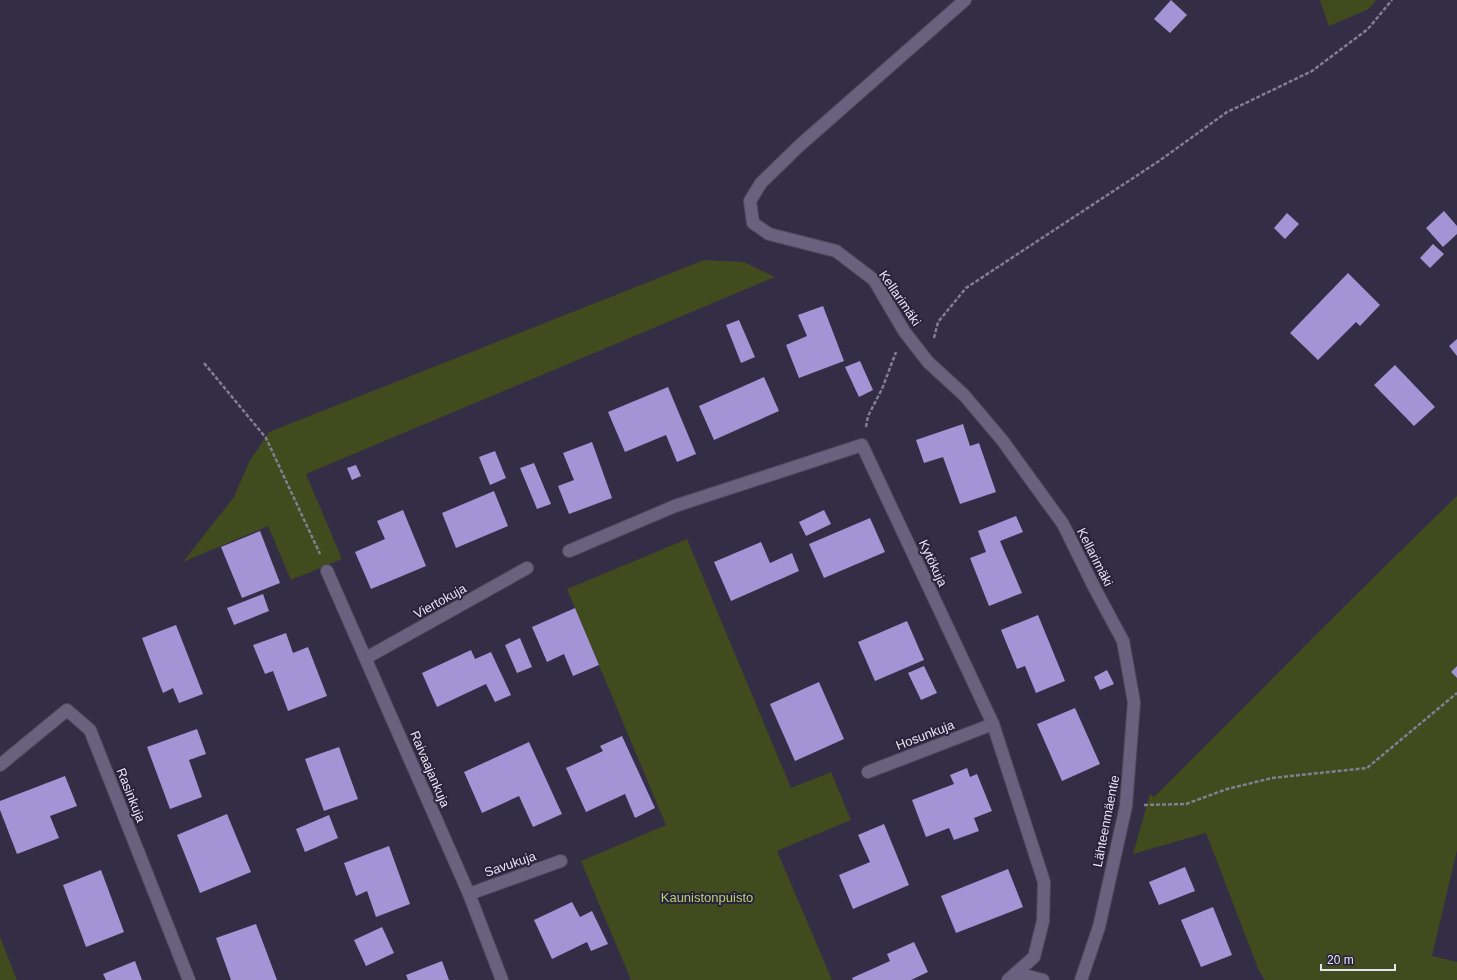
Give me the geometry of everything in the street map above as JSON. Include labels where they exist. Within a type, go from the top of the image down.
[{"type":"street","name":"Kellarimäki","points":[[965,0],[799,146],[761,182],[750,201],[753,223],[769,234],[836,251],[874,280],[904,331],[928,362],[964,395],[1002,440],[1063,524],[1094,587],[1123,640]]},
{"type":"street","points":[[569,551],[675,506],[862,445]]},
{"type":"street","name":"Kytökuja","points":[[862,445],[993,724],[1044,882],[1043,921],[1034,957],[1012,977]]},
{"type":"street","name":"Viertokuja","points":[[366,658],[527,568]]},
{"type":"street","name":"Raivaajankuja","points":[[327,571],[469,894],[502,980]]},
{"type":"street","name":"Lähteenmäentie","points":[[1081,980],[1099,927],[1126,806],[1134,702],[1123,640]]},
{"type":"street","name":"Rasinkuja","points":[[0,765],[66,710],[90,730],[189,980]]},
{"type":"street","name":"Hosunkuja","points":[[868,772],[993,724]]},
{"type":"street","name":"Savukuja","points":[[469,894],[561,861]]},
{"type":"street","points":[[1012,977],[1043,980]]},
{"type":"path","points":[[928,362],[938,322],[966,288],[1159,161],[1227,112],[1312,71],[1368,29],[1392,0]]},
{"type":"path","points":[[862,445],[868,416],[882,389],[904,331]]},
{"type":"path","points":[[204,363],[266,438],[327,571]]},
{"type":"path","points":[[1126,806],[1186,804],[1227,789],[1272,778],[1367,768],[1457,693]]},
{"type":"green space","points":[[1320,0],[1376,0],[1369,9],[1329,26]]},
{"type":"green space","points":[[704,260],[744,262],[775,277],[306,474],[342,559],[291,580],[268,526],[183,562],[234,497],[249,462],[269,432]]},
{"type":"green space","points":[[1457,496],[1457,850],[1432,956],[1457,962],[1457,980],[1265,980],[1259,971],[1206,833],[1133,854],[1150,794],[1154,797],[1342,608]]},
{"type":"green space","name":"Kaunistonpuisto","points":[[687,539],[791,788],[831,772],[851,820],[777,851],[832,980],[631,980],[581,861],[666,825],[567,589]]},
{"type":"green space","points":[[0,937],[17,980],[0,980]]},
{"type":"building","points":[[1171,0],[1187,15],[1170,33],[1154,19]]},
{"type":"building","points":[[1444,211],[1457,226],[1457,234],[1443,247],[1426,228]]},
{"type":"building","points":[[1287,213],[1299,224],[1285,239],[1274,228]]},
{"type":"building","points":[[1433,244],[1444,254],[1430,268],[1420,258]]},
{"type":"building","points":[[1348,273],[1380,305],[1360,326],[1356,322],[1318,360],[1290,333]]},
{"type":"building","points":[[823,306],[844,361],[799,378],[786,345],[807,336],[798,315]]},
{"type":"building","points":[[739,320],[755,357],[741,363],[726,325]]},
{"type":"building","points":[[1457,339],[1457,356],[1449,346]]},
{"type":"building","points":[[860,361],[873,390],[859,397],[845,367]]},
{"type":"building","points":[[1395,365],[1435,407],[1414,426],[1374,385]]},
{"type":"building","points":[[764,377],[779,411],[714,440],[699,406]]},
{"type":"building","points":[[668,387],[696,454],[677,462],[666,435],[625,452],[608,412]]},
{"type":"building","points":[[963,424],[970,446],[979,443],[996,492],[960,504],[943,457],[924,463],[916,440]]},
{"type":"building","points":[[592,442],[612,498],[569,514],[558,486],[574,480],[563,453]]},
{"type":"building","points":[[495,451],[506,478],[490,485],[479,457]]},
{"type":"building","points":[[534,463],[551,504],[537,509],[520,468]]},
{"type":"building","points":[[356,465],[361,476],[352,480],[347,468]]},
{"type":"building","points":[[494,491],[508,526],[456,548],[442,513]]},
{"type":"building","points":[[403,510],[426,566],[371,589],[355,552],[385,539],[377,521]]},
{"type":"building","points":[[824,510],[831,524],[806,536],[799,522]]},
{"type":"building","points":[[1016,516],[1023,532],[1000,541],[1022,593],[989,606],[970,558],[986,552],[978,531]]},
{"type":"building","points":[[870,518],[885,552],[824,578],[809,544]]},
{"type":"building","points":[[260,531],[280,583],[242,598],[221,547]]},
{"type":"building","points":[[761,542],[770,563],[792,553],[799,571],[731,601],[714,562]]},
{"type":"building","points":[[263,594],[269,611],[234,625],[227,608]]},
{"type":"building","points":[[575,608],[599,665],[573,676],[564,654],[547,662],[532,627]]},
{"type":"building","points":[[1038,615],[1065,681],[1036,693],[1025,666],[1017,669],[1001,630]]},
{"type":"building","points":[[907,621],[924,660],[875,681],[858,642]]},
{"type":"building","points":[[176,625],[203,694],[179,703],[173,688],[163,693],[142,638]]},
{"type":"building","points":[[286,633],[293,653],[308,647],[327,696],[288,711],[273,671],[265,674],[253,645]]},
{"type":"building","points":[[520,638],[532,667],[517,673],[505,645]]},
{"type":"building","points":[[471,650],[475,659],[491,652],[511,695],[495,702],[486,684],[437,707],[422,673]]},
{"type":"building","points":[[924,666],[937,693],[921,700],[908,673]]},
{"type":"building","points":[[1457,666],[1457,678],[1451,672]]},
{"type":"building","points":[[1107,670],[1114,684],[1100,690],[1094,677]]},
{"type":"building","points":[[819,682],[844,739],[795,761],[770,704]]},
{"type":"building","points":[[1075,708],[1100,764],[1062,781],[1037,724]]},
{"type":"building","points":[[197,729],[206,754],[189,760],[202,797],[170,809],[147,747]]},
{"type":"building","points":[[622,736],[655,808],[635,818],[625,794],[586,812],[566,768],[603,751],[600,746]]},
{"type":"building","points":[[529,742],[562,814],[533,827],[519,796],[482,813],[464,772]]},
{"type":"building","points":[[339,747],[358,799],[324,811],[305,759]]},
{"type":"building","points":[[967,768],[970,777],[977,774],[992,811],[974,818],[979,831],[954,840],[949,828],[926,837],[912,800],[954,784],[950,775]]},
{"type":"building","points":[[65,776],[77,806],[50,816],[59,838],[17,854],[0,810],[0,801]]},
{"type":"building","points":[[227,814],[251,872],[200,893],[177,835]]},
{"type":"building","points":[[329,815],[338,838],[305,852],[296,829]]},
{"type":"building","points":[[884,824],[909,885],[853,909],[839,875],[870,862],[858,835]]},
{"type":"building","points":[[389,846],[410,904],[376,917],[367,891],[356,896],[344,863]]},
{"type":"building","points":[[1185,867],[1195,891],[1159,905],[1149,882]]},
{"type":"building","points":[[1008,869],[1023,907],[956,933],[941,896]]},
{"type":"building","points":[[101,870],[124,932],[86,947],[63,885]]},
{"type":"building","points":[[572,902],[580,917],[592,911],[608,944],[591,951],[587,942],[552,959],[534,920]]},
{"type":"building","points":[[1213,907],[1232,955],[1201,967],[1181,920]]},
{"type":"building","points":[[256,924],[277,980],[231,980],[216,938]]},
{"type":"building","points":[[382,927],[394,953],[366,966],[354,940]]},
{"type":"building","points":[[914,942],[928,972],[911,980],[853,980],[852,978],[890,961],[887,954]]},
{"type":"building","points":[[135,961],[142,980],[106,980],[103,974]]},
{"type":"building","points":[[442,961],[449,980],[408,980],[406,975]]}]
